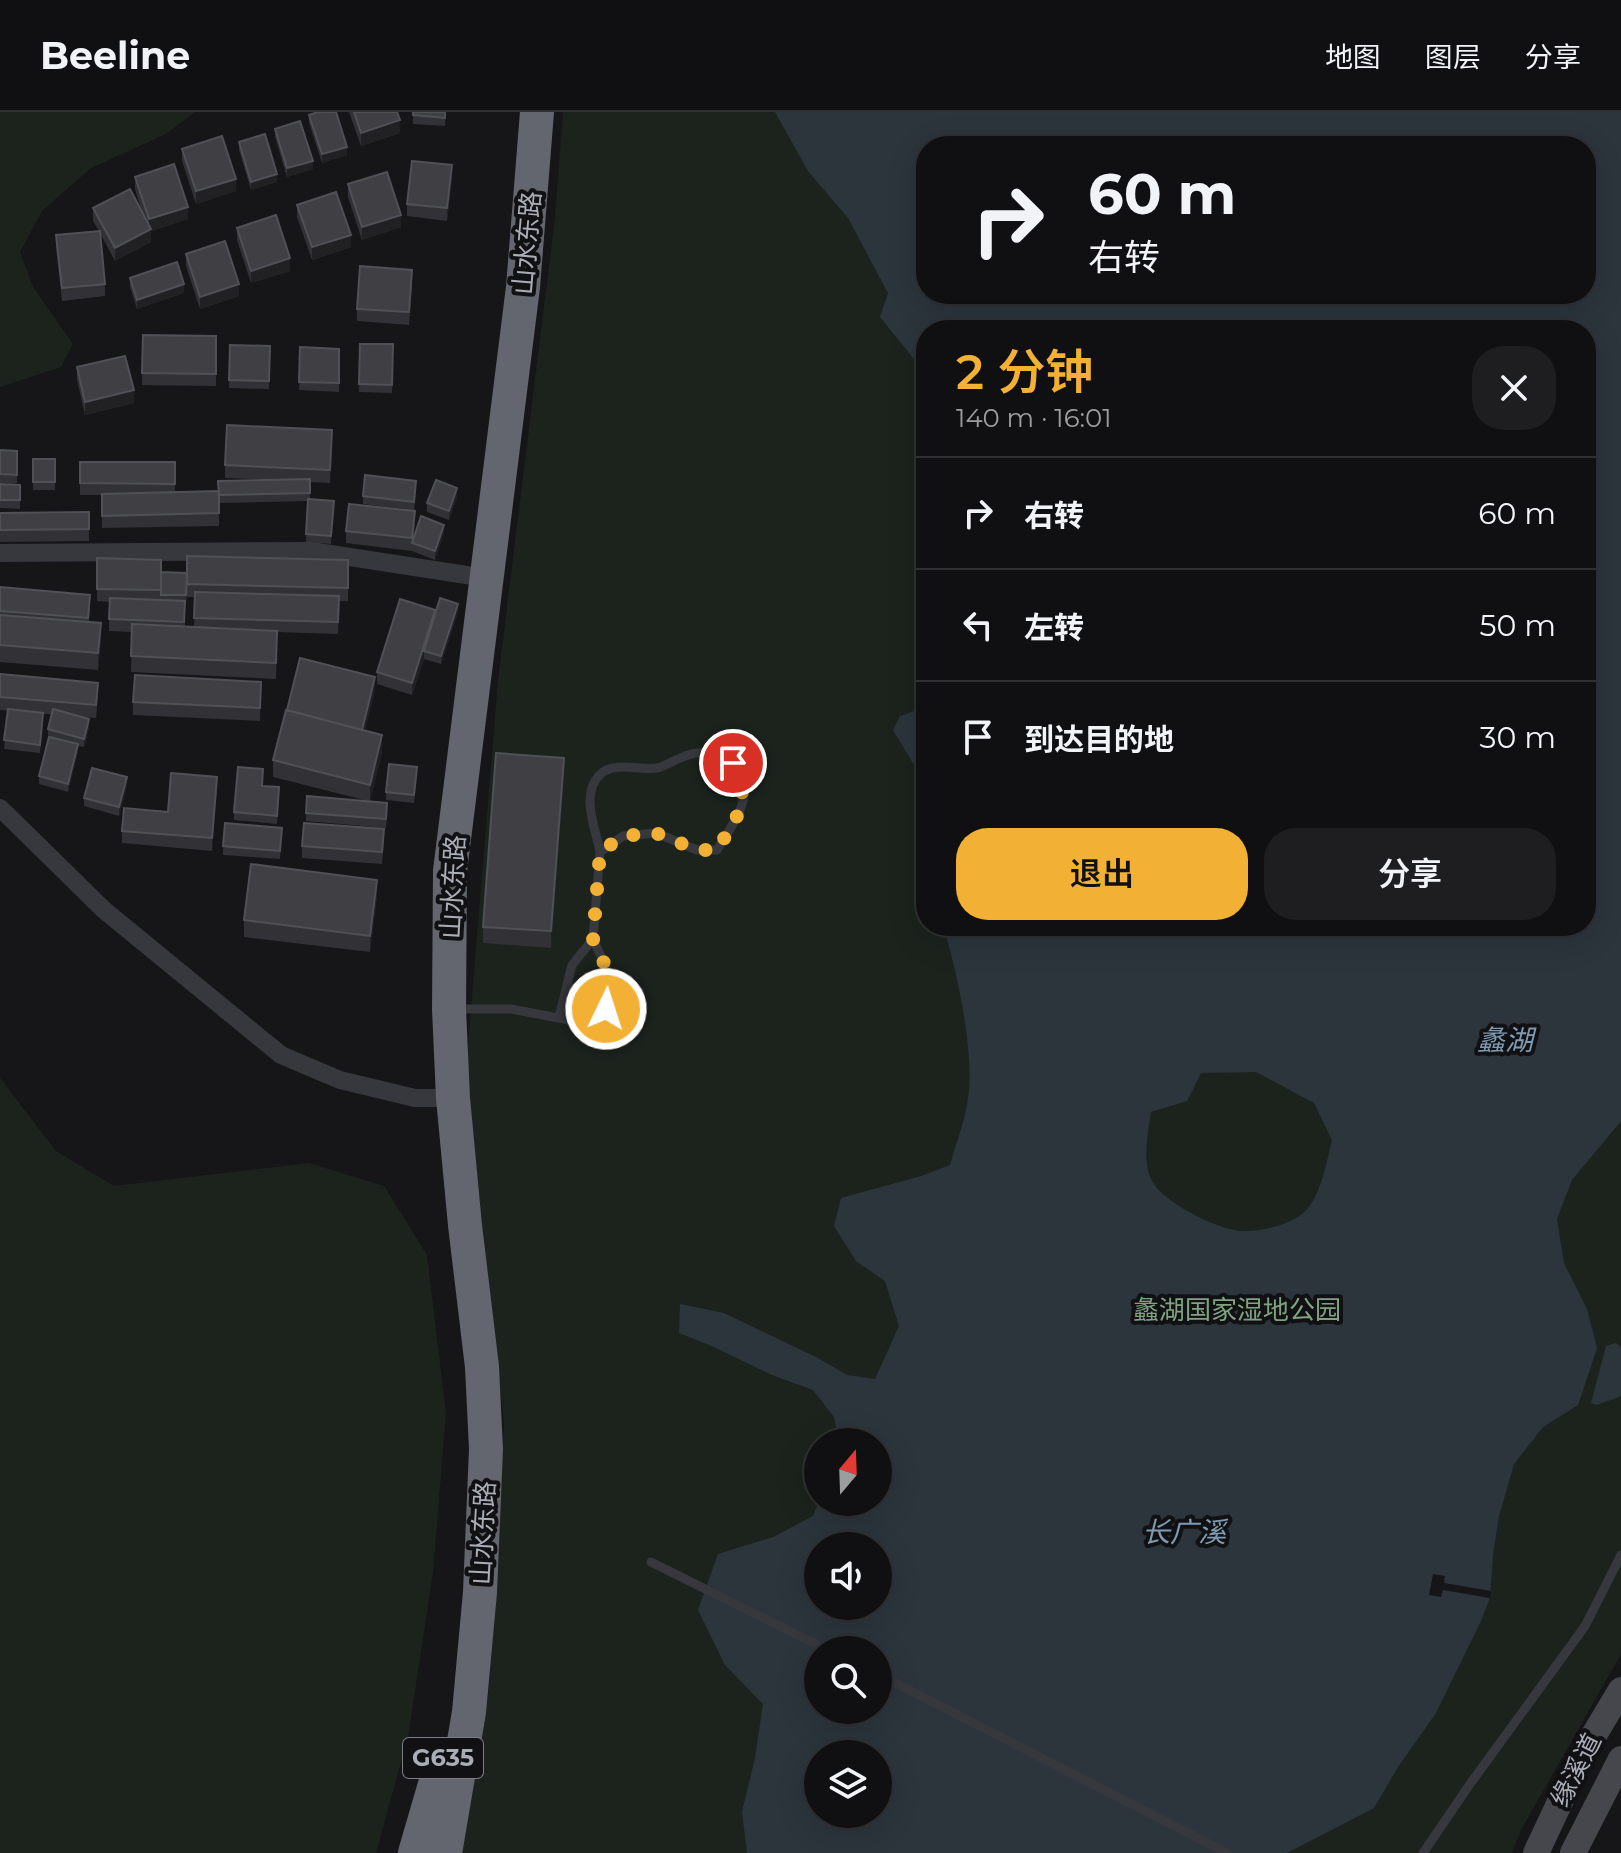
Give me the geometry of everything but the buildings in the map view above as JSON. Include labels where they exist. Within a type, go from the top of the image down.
[{"type":"highway","name":"山水东路","points":[[445,1853],[469,1712],[480,1592],[486,1449],[482,1367],[453,1098],[449,1009],[450,871],[523,287],[537,112]]},
{"type":"highway","name":"山水东路","points":[[415,1853],[472,1664]]},
{"type":"main road","name":"缘溪道","points":[[1536,1853],[1582,1755],[1621,1690]]},
{"type":"main road","name":"缘溪道","points":[[1573,1853],[1621,1759]]},
{"type":"street","points":[[0,553],[311,551],[486,578]]},
{"type":"street","points":[[0,808],[104,910],[281,1055],[340,1080],[415,1098],[453,1098]]},
{"type":"lane","points":[[449,1009],[511,1009],[590,1024],[606,1009],[614,985],[593,939],[600,852],[588,795],[597,777],[618,766],[658,768],[686,755],[709,751],[733,763],[744,785],[739,813],[717,850],[697,850],[656,833],[623,836],[600,852]]},
{"type":"lane","points":[[559,1017],[572,965],[593,939]]},
{"type":"lane","points":[[1423,1853],[1585,1626],[1621,1555]]},
{"type":"lane","points":[[651,1562],[804,1638]]},
{"type":"lane","points":[[892,1682],[1227,1853]]},
{"type":"green space","points":[[0,112],[195,112],[166,134],[91,168],[42,211],[20,252],[33,287],[73,344],[61,367],[0,387]]},
{"type":"green space","name":"蠡湖国家湿地公园","points":[[563,112],[1621,112],[1621,1654],[1521,1830],[1512,1853],[433,1853],[488,1698],[504,1424],[466,1071],[498,680],[555,218]]},
{"type":"green space","points":[[0,1078],[56,1151],[114,1186],[309,1163],[384,1186],[427,1255],[446,1414],[433,1572],[408,1737],[376,1853],[0,1853]]},
{"type":"water","name":"长广溪","points":[[775,112],[1621,112],[1621,1121],[1572,1180],[1557,1219],[1564,1263],[1587,1309],[1597,1348],[1578,1405],[1543,1427],[1514,1464],[1499,1516],[1490,1598],[1436,1713],[1374,1808],[1287,1853],[747,1853],[742,1812],[755,1758],[763,1704],[725,1665],[698,1610],[718,1554],[773,1537],[813,1516],[892,1516],[892,1428],[836,1428],[834,1417],[813,1390],[679,1333],[680,1304],[724,1313],[847,1375],[875,1379],[899,1326],[885,1281],[856,1261],[834,1226],[841,1198],[950,1165],[967,1107],[970,1080],[959,988],[946,936],[1596,936],[1596,320],[916,320],[916,362],[880,317],[888,293],[848,218],[808,171]],"holes":[[[1256,1072],[1314,1103],[1332,1140],[1312,1203],[1306,1211],[1286,1223],[1245,1231],[1222,1227],[1179,1206],[1151,1179],[1146,1146],[1151,1112],[1187,1101],[1201,1073]]]},
{"type":"water","points":[[916,710],[916,768],[893,730],[900,716]]},
{"type":"water","points":[[1616,1343],[1621,1347],[1621,1396],[1597,1405],[1591,1403],[1606,1346]]},
{"type":"pier","points":[[1433,1574],[1445,1576],[1444,1583],[1491,1591],[1490,1598],[1443,1590],[1441,1597],[1429,1595]]},
{"type":"route","points":[[606,1009],[614,985],[593,939],[600,852],[623,836],[656,833],[697,850],[717,850],[739,813],[744,785],[733,763]]},
{"type":"water label","name":"蠡湖","points":[[1505,1040]]}]
